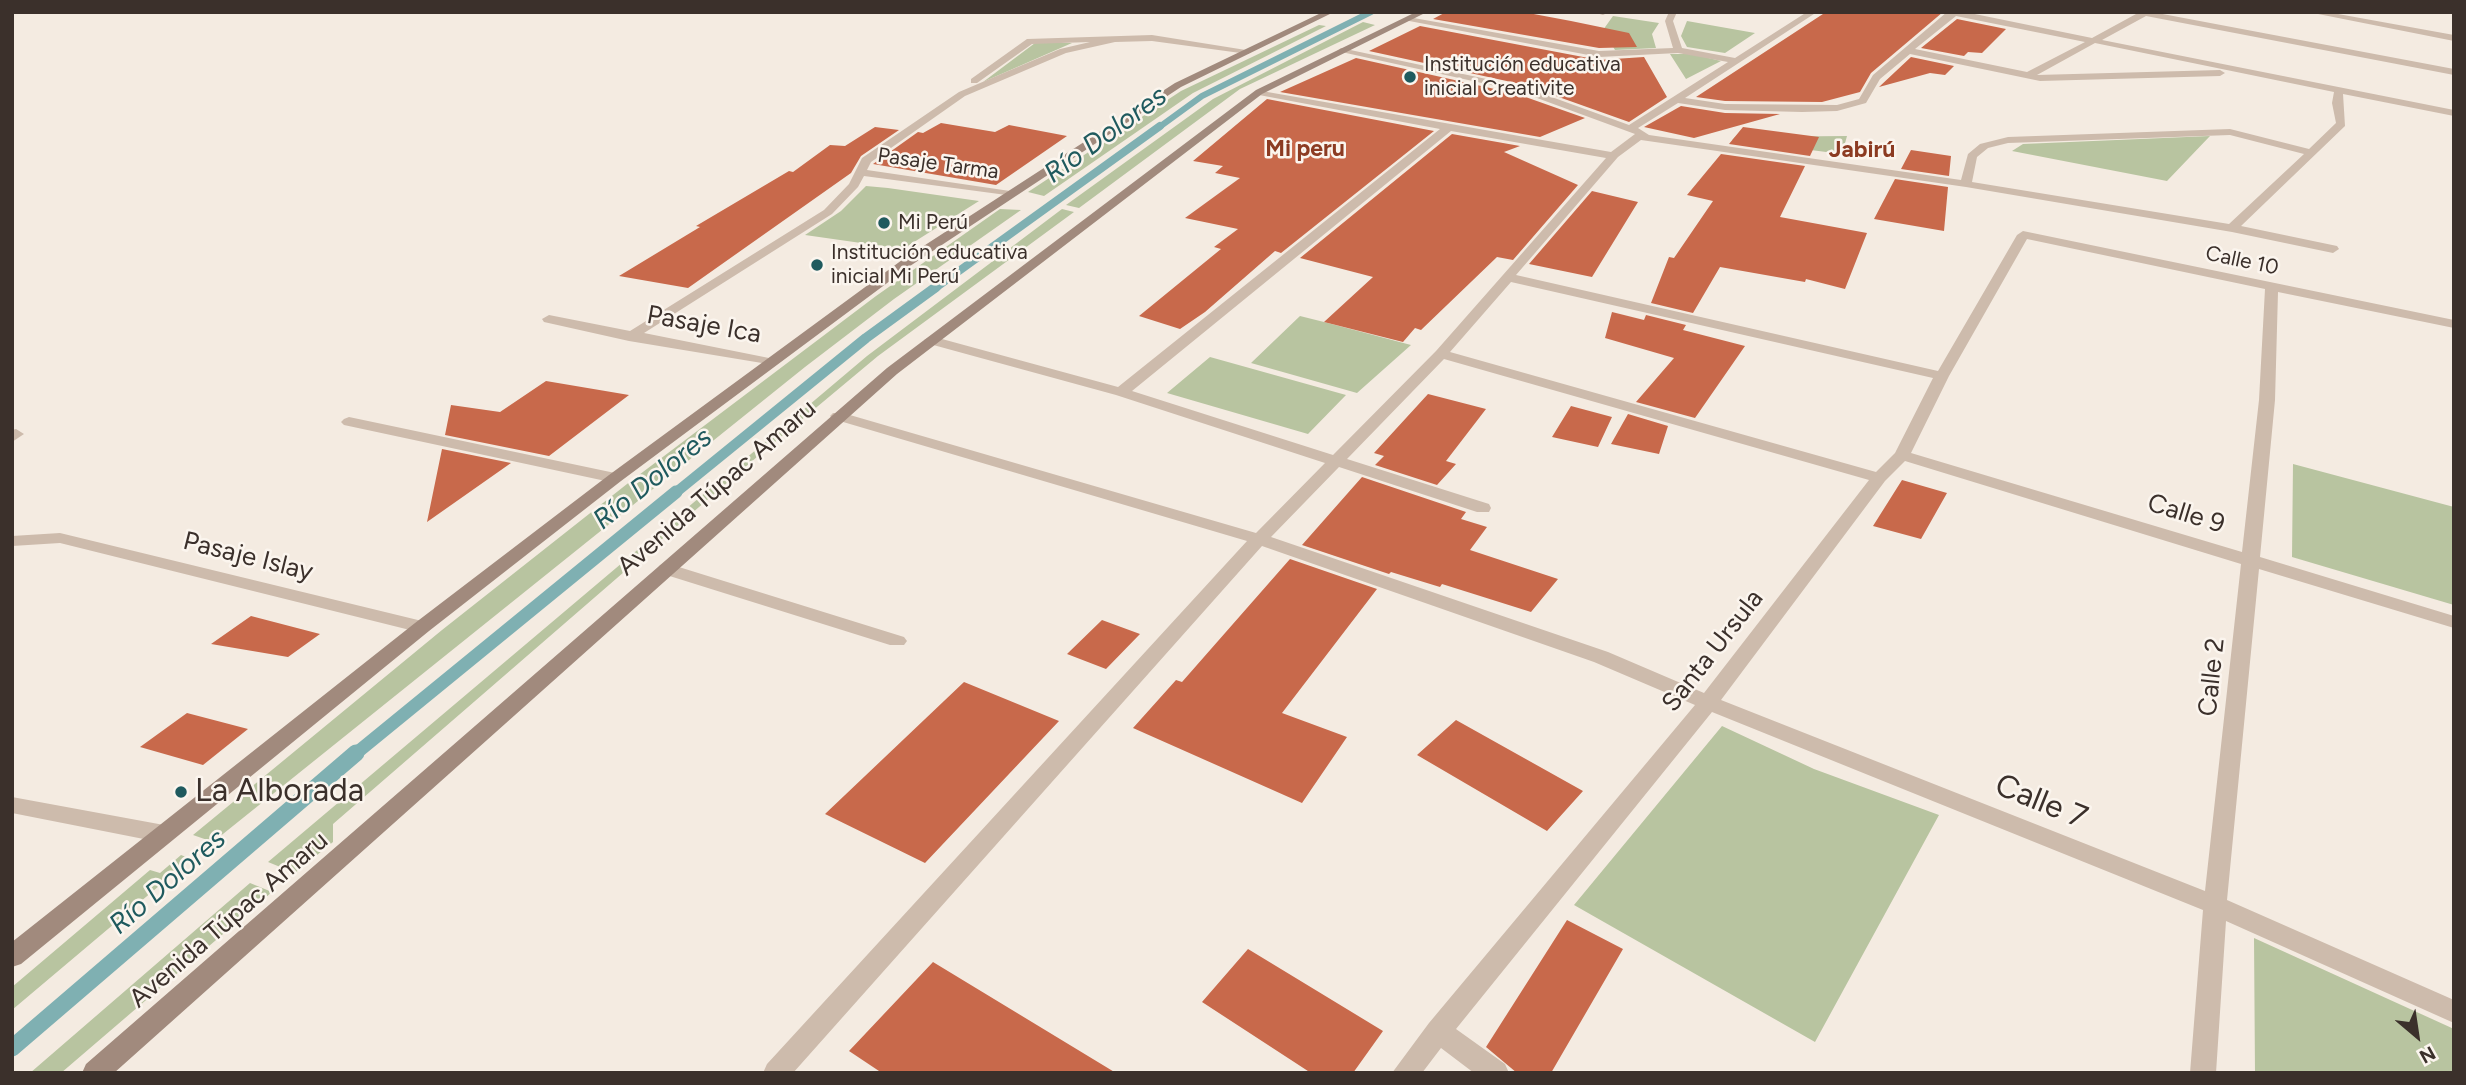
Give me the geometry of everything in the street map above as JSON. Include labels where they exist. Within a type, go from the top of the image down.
[{"type":"street","points":[[12,957],[422,627],[769,362],[906,263],[1178,85],[1330,12]]},
{"type":"street","points":[[1673,12],[1669,21],[1678,50]]},
{"type":"street","points":[[1632,128],[1813,12]]},
{"type":"street","points":[[2312,12],[2454,38]]},
{"type":"street","points":[[1679,100],[1725,107],[1837,108],[1863,101],[1876,77],[1953,13],[2454,113]]},
{"type":"street","points":[[2029,75],[2143,13],[2454,72]]},
{"type":"street","points":[[1416,16],[1599,54],[1678,50],[1736,61]]},
{"type":"street","name":"Avenida Túpac Amaru","points":[[95,1073],[838,416],[931,340],[1259,92],[1416,16]]},
{"type":"street","points":[[629,337],[828,212],[854,185],[866,160],[962,94],[1063,51],[1115,39]]},
{"type":"street","points":[[962,94],[974,81],[1030,41],[1170,39],[1248,51]]},
{"type":"street","points":[[1906,50],[2029,75],[2252,72]]},
{"type":"street","points":[[1340,51],[1521,89],[1632,128],[1644,134],[1642,137]]},
{"type":"street","points":[[2232,228],[2341,124],[2337,103],[2339,90]]},
{"type":"street","points":[[1259,92],[1589,153],[1614,155]]},
{"type":"street","points":[[1121,392],[1450,126]]},
{"type":"street","points":[[1966,184],[1972,156],[1984,146],[2008,140],[2230,132],[2313,153]]},
{"type":"street","points":[[776,1073],[1259,540],[1441,354],[1628,142],[1642,137],[1966,184],[2232,228],[2333,249]]},
{"type":"street","name":"Pasaje Tarma","points":[[860,172],[1010,194]]},
{"type":"street","name":"Calle 10","points":[[2023,236],[2454,324]]},
{"type":"street","name":"Santa Ursula","points":[[1405,1073],[1707,703],[1879,478],[1902,455],[1942,376],[2023,236]]},
{"type":"street","points":[[1507,277],[1942,376]]},
{"type":"street","name":"Calle 2","points":[[2203,1073],[2215,905],[2267,400],[2272,286]]},
{"type":"street","name":"Pasaje Ica","points":[[549,319],[629,337],[769,362]]},
{"type":"street","points":[[931,340],[1121,392],[1483,508]]},
{"type":"street","points":[[1441,354],[1879,478]]},
{"type":"street","name":"Calle 7","points":[[838,416],[1259,540],[1601,657],[1707,703],[2215,905],[2454,1012]]},
{"type":"street","points":[[349,422],[615,478]]},
{"type":"street","name":"Calle 9","points":[[1902,455],[2454,622]]},
{"type":"street","name":"Pasaje Islay","points":[[12,541],[60,538],[422,627]]},
{"type":"street","points":[[666,569],[897,642]]},
{"type":"street","points":[[12,805],[164,834]]},
{"type":"street","points":[[1438,1031],[1496,1073]]},
{"type":"green space","points":[[1613,16],[1659,23],[1652,34],[1656,48],[1615,50],[1603,30]]},
{"type":"green space","points":[[1687,21],[1755,33],[1725,53],[1687,47],[1681,36]]},
{"type":"green space","points":[[1363,22],[1375,25],[1240,89],[1079,208],[1066,205],[1213,99]]},
{"type":"green space","points":[[1319,25],[1326,26],[1193,93],[1044,196],[1028,192],[1181,91]]},
{"type":"green space","points":[[1035,43],[1072,43],[983,82]]},
{"type":"green space","points":[[1670,54],[1692,54],[1721,61],[1686,79]]},
{"type":"green space","points":[[1847,136],[1842,154],[1732,140],[1735,137]]},
{"type":"green space","points":[[2210,136],[2167,181],[2012,151],[2023,144]]},
{"type":"green space","name":"Mi Perú","points":[[866,186],[979,201],[903,249],[805,235],[841,211]]},
{"type":"green space","points":[[1000,209],[1021,210],[894,299],[805,367],[213,842],[193,835],[442,630],[627,484],[876,296]]},
{"type":"green space","points":[[1062,209],[1074,212],[878,356],[751,462],[333,824],[333,842],[295,873],[268,862],[867,356]]},
{"type":"green space","points":[[1300,316],[1411,345],[1357,393],[1251,363]]},
{"type":"green space","points":[[1210,357],[1346,395],[1308,434],[1167,393]]},
{"type":"green space","points":[[2293,464],[2454,507],[2454,605],[2292,557]]},
{"type":"green space","points":[[1722,726],[1814,769],[1939,815],[1815,1042],[1574,905]]},
{"type":"green space","points":[[181,855],[191,859],[12,1010],[12,987],[150,870],[160,873]]},
{"type":"green space","points":[[250,883],[272,892],[61,1073],[30,1073]]},
{"type":"green space","points":[[2254,938],[2454,1029],[2454,1073],[2255,1073]]},
{"type":"building","points":[[1446,12],[1523,12],[1629,33],[1637,47],[1599,48],[1433,19]]},
{"type":"building","points":[[1826,12],[1943,12],[1871,73],[1860,92],[1822,102],[1725,101],[1696,97]]},
{"type":"building","points":[[1957,19],[2006,29],[1982,53],[1968,52],[1964,56],[1921,48]]},
{"type":"building","points":[[1420,26],[1599,60],[1644,57],[1667,97],[1629,122],[1525,85],[1369,51]]},
{"type":"building","points":[[1911,57],[1954,66],[1945,75],[1930,73],[1879,87]]},
{"type":"building","points":[[1356,58],[1517,94],[1585,118],[1540,137],[1280,92]]},
{"type":"building","points":[[1267,99],[1434,131],[1281,253],[1275,251],[1205,312],[1180,329],[1139,316],[1221,249],[1214,247],[1238,229],[1185,218],[1240,178],[1215,173],[1223,166],[1193,161]]},
{"type":"building","points":[[1681,106],[1725,113],[1780,114],[1694,138],[1644,127]]},
{"type":"building","points":[[941,123],[995,132],[1009,125],[1067,136],[996,185],[873,164],[918,132],[923,133]]},
{"type":"building","points":[[875,127],[899,130],[861,156],[851,173],[688,288],[619,276],[700,227],[696,226],[789,171],[793,172],[830,145],[845,146]]},
{"type":"building","points":[[1743,127],[1819,137],[1810,156],[1729,144]]},
{"type":"building","points":[[1452,134],[1520,146],[1504,152],[1578,185],[1513,260],[1497,257],[1421,330],[1415,328],[1403,342],[1324,322],[1373,277],[1300,258]]},
{"type":"building","points":[[1911,150],[1951,156],[1949,176],[1901,169]]},
{"type":"building","points":[[1721,154],[1805,166],[1780,217],[1867,233],[1845,289],[1806,279],[1805,282],[1720,267],[1693,313],[1651,303],[1669,257],[1674,258],[1713,201],[1687,195]]},
{"type":"building","points":[[1895,179],[1948,187],[1944,231],[1874,219]]},
{"type":"building","points":[[1592,191],[1638,202],[1592,277],[1529,264]]},
{"type":"building","points":[[1612,312],[1644,320],[1646,315],[1686,325],[1683,330],[1745,346],[1695,418],[1636,402],[1674,358],[1605,338]]},
{"type":"building","points":[[546,381],[629,395],[549,456],[445,435],[451,405],[500,412]]},
{"type":"building","points":[[1428,394],[1486,409],[1446,461],[1456,464],[1437,485],[1375,465],[1384,456],[1374,453]]},
{"type":"building","points":[[1571,406],[1612,417],[1598,447],[1552,437]]},
{"type":"building","points":[[1628,414],[1668,426],[1659,454],[1611,444]]},
{"type":"building","points":[[442,449],[511,463],[427,522]]},
{"type":"building","points":[[1362,477],[1466,512],[1461,519],[1487,527],[1470,550],[1558,579],[1531,612],[1442,584],[1440,587],[1391,572],[1389,574],[1302,545]]},
{"type":"building","points":[[1902,480],[1947,493],[1921,539],[1873,526]]},
{"type":"building","points":[[1290,559],[1377,589],[1282,713],[1347,737],[1302,803],[1133,728],[1176,680],[1182,682]]},
{"type":"building","points":[[251,616],[320,634],[288,657],[211,644]]},
{"type":"building","points":[[1102,620],[1140,634],[1106,669],[1067,654]]},
{"type":"building","points":[[964,682],[1059,721],[925,863],[825,814]]},
{"type":"building","points":[[187,713],[248,729],[203,765],[140,747]]},
{"type":"building","points":[[1456,720],[1583,791],[1547,831],[1417,755]]},
{"type":"building","points":[[1567,920],[1623,949],[1551,1073],[1517,1073],[1486,1047]]},
{"type":"building","points":[[1248,949],[1383,1031],[1353,1073],[1311,1073],[1202,1002]]},
{"type":"building","points":[[933,962],[1116,1073],[882,1073],[849,1051]]},
{"type":"waterway","name":"Río Dolores","points":[[1158,128],[1202,96],[1371,12]]},
{"type":"waterway","name":"Río Dolores","points":[[934,289],[1160,126]]},
{"type":"waterway","name":"Río Dolores","points":[[674,494],[866,338],[936,287]]},
{"type":"waterway","name":"Río Dolores","points":[[354,755],[676,492]]},
{"type":"waterway","name":"Río Dolores","points":[[12,1048],[356,753]]},
{"type":"place","name":"Institución educativa inicial Creativite","points":[[1410,77]]},
{"type":"place","name":"Mi Perú","points":[[884,223]]},
{"type":"place","name":"Institución educativa inicial Mi Perú","points":[[817,265]]},
{"type":"place","name":"La Alborada","points":[[181,792]]},
{"type":"district","name":"Mi peru","points":[[1305,149]]},
{"type":"district","name":"Jabirú","points":[[1862,150]]}]
